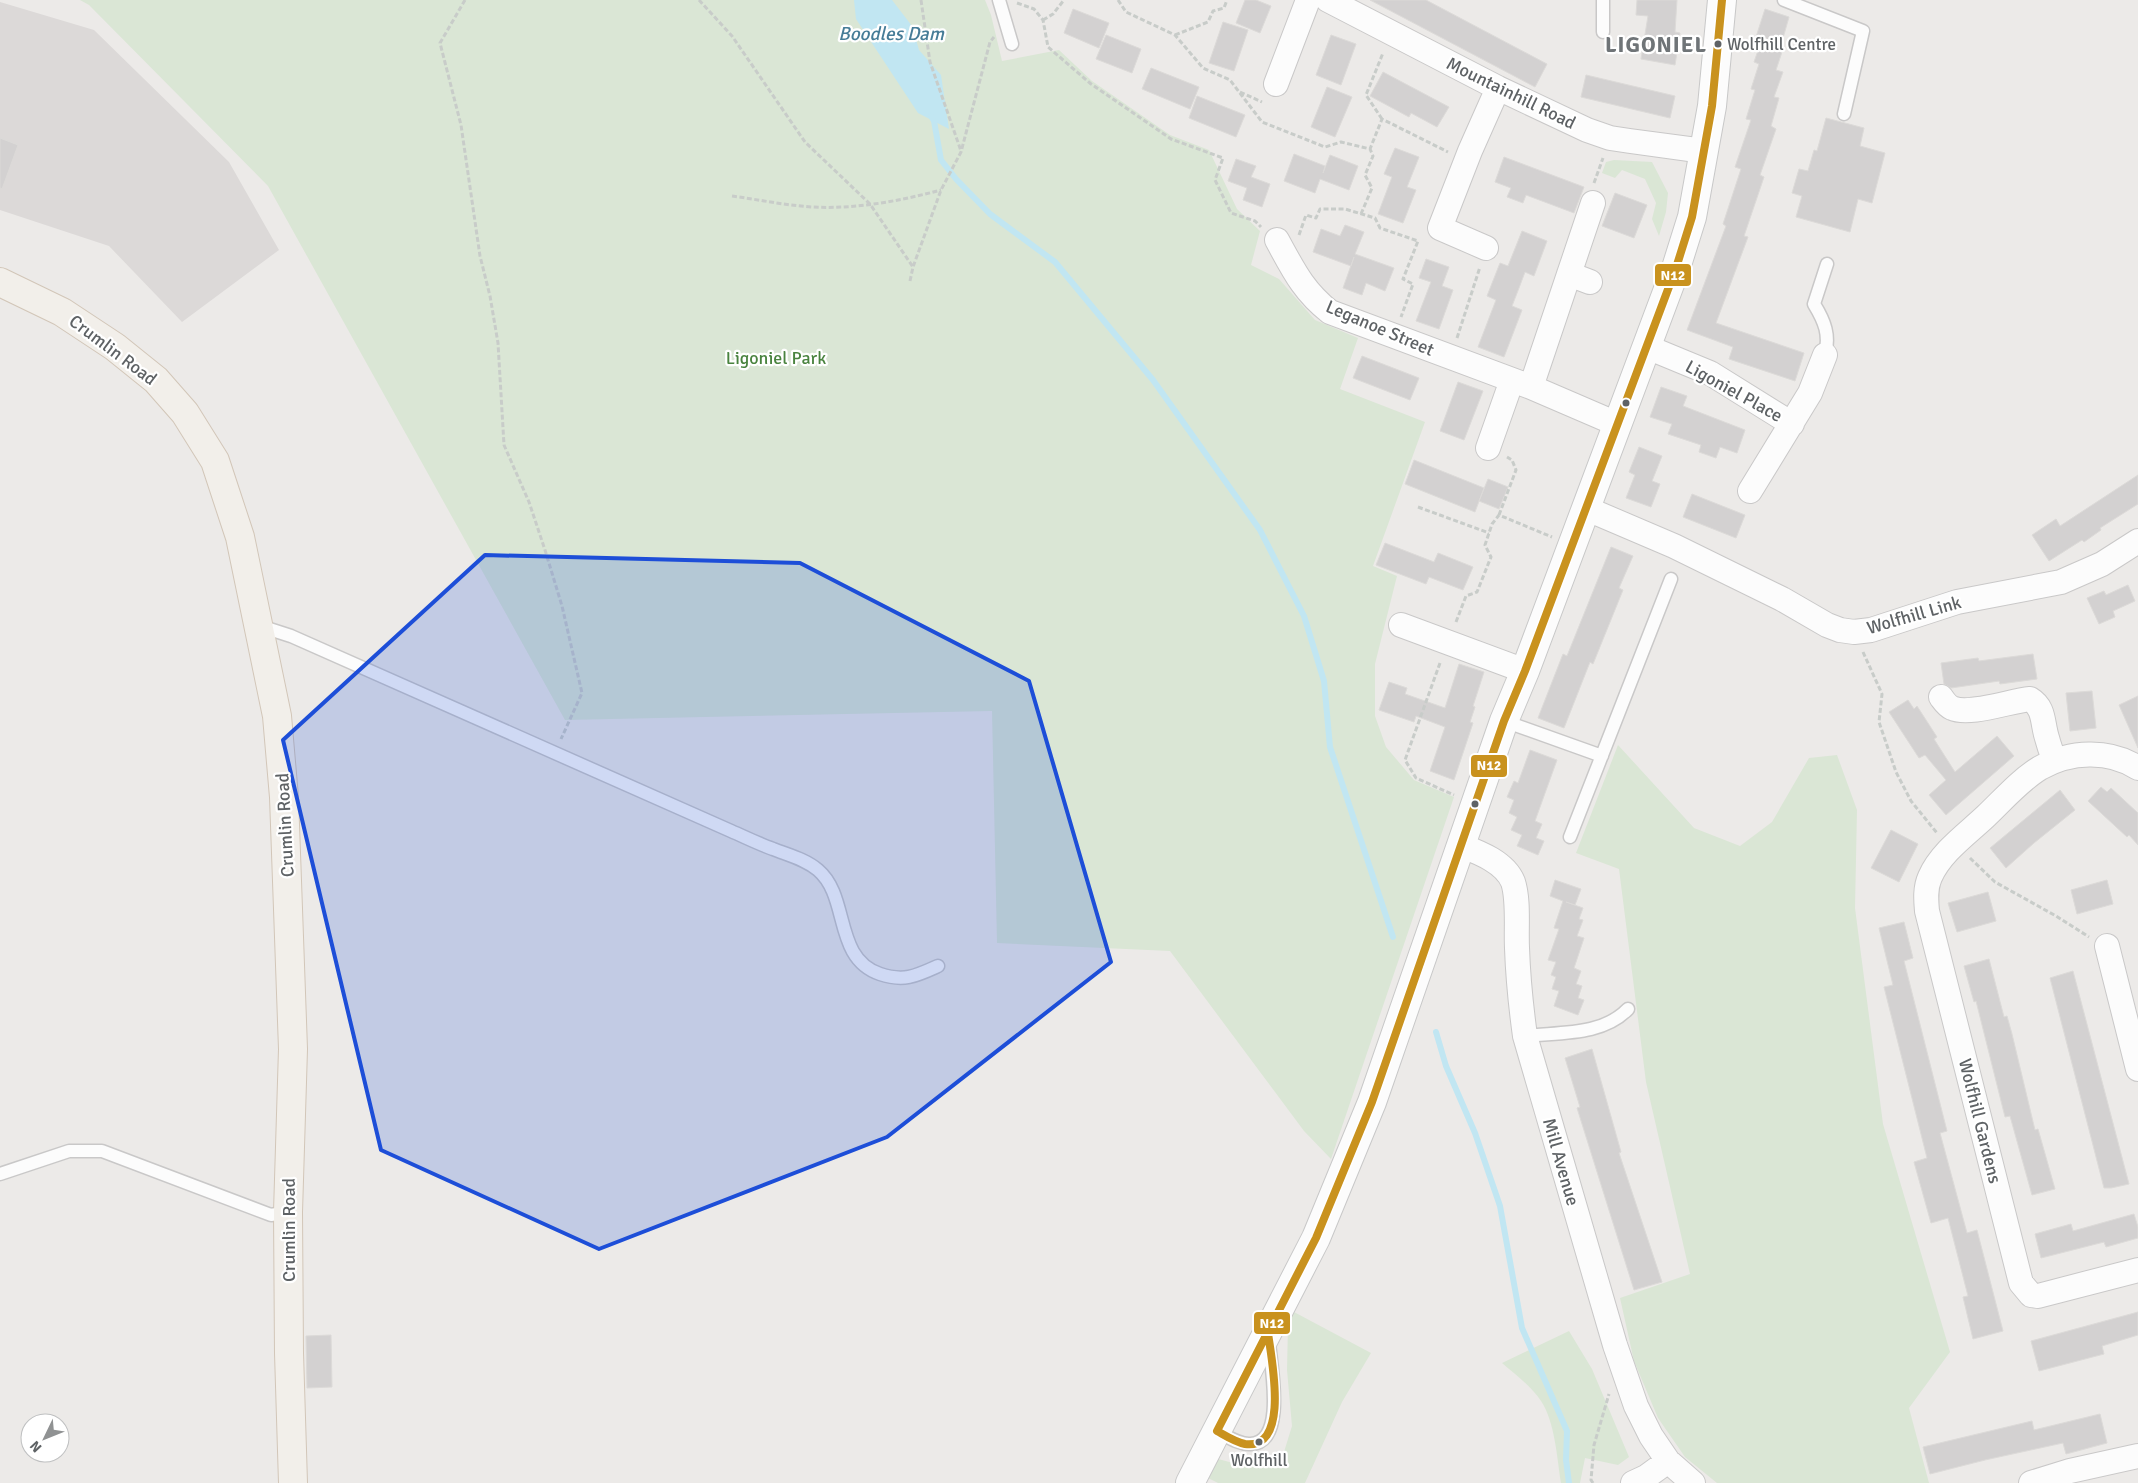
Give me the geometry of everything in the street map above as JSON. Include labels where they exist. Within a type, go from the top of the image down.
[{"type":"main road","name":"Crumlin Road","points":[[0,282],[62,312],[115,347],[156,380],[185,413],[215,461],[240,537],[260,626],[277,716],[284,797],[293,1049],[288,1212],[289,1353],[293,1483]]},
{"type":"street","points":[[1272,94],[1308,0]]},
{"type":"street","name":"Mountainhill Road","points":[[1328,0],[1498,88],[1587,130],[1610,138],[1704,151]]},
{"type":"street","points":[[1190,1483],[1316,1238],[1372,1102],[1504,721],[1525,671],[1676,268],[1692,217],[1712,106],[1722,0]]},
{"type":"street","points":[[1486,248],[1440,228],[1466,161],[1498,88]]},
{"type":"street","points":[[1488,448],[1580,278],[1593,203]]},
{"type":"street","name":"Leganoe Street","points":[[1276,240],[1302,286],[1314,300],[1330,312],[1522,384],[1617,424]]},
{"type":"street","name":"Ligoniel Place","points":[[1646,347],[1710,373],[1792,424]]},
{"type":"street","name":"Ligoniel Place","points":[[1750,491],[1810,392],[1825,355]]},
{"type":"street","name":"Wolfhill Link","points":[[1585,508],[1674,546],[1840,630],[1854,632],[1871,630],[1957,602],[2061,582],[2102,564],[2138,541]]},
{"type":"street","points":[[1400,625],[1525,671]]},
{"type":"street","points":[[1940,697],[1950,707],[1959,710],[2004,705],[2030,699],[2038,704],[2042,714],[2046,737],[2055,761]]},
{"type":"street","points":[[1956,844],[2021,783],[2055,761],[2076,757],[2108,755],[2122,758],[2138,768]]},
{"type":"street","name":"Wolfhill Gardens","points":[[1956,844],[1938,864],[1930,878],[1926,894],[1927,911],[2021,1283],[2031,1295],[2038,1296],[2138,1270]]},
{"type":"street","name":"Mill Avenue","points":[[1460,845],[1491,860],[1504,869],[1512,882],[1516,908],[1520,996],[1525,1036],[1622,1366],[1636,1406],[1651,1436],[1668,1461],[1693,1483]]},
{"type":"street","points":[[2107,946],[2138,1069]]},
{"type":"street","points":[[2031,1483],[2070,1471],[2138,1456]]},
{"type":"street","points":[[1633,1483],[1657,1470],[1668,1461]]},
{"type":"lane","points":[[999,0],[1012,44]]},
{"type":"lane","points":[[1603,0],[1603,32]]},
{"type":"lane","points":[[1784,0],[1864,31],[1844,114]]},
{"type":"lane","name":"Ligoniel Place","points":[[1825,355],[1828,343],[1827,328],[1814,304],[1827,264]]},
{"type":"lane","points":[[1570,837],[1671,579]]},
{"type":"lane","points":[[260,626],[291,636],[731,831],[800,859],[818,870],[830,884],[848,943],[856,956],[873,971],[892,978],[912,978],[938,966]]},
{"type":"lane","points":[[1504,721],[1602,756]]},
{"type":"lane","points":[[1525,1036],[1600,1028],[1618,1019],[1628,1010]]},
{"type":"lane","points":[[0,1174],[69,1151],[102,1151],[271,1214],[288,1212]]},
{"type":"lane","points":[[1217,1431],[1238,1442],[1257,1444],[1266,1438],[1271,1430],[1273,1406],[1268,1333]]},
{"type":"path","points":[[465,0],[440,42],[461,125],[480,256],[495,324],[502,390],[504,445],[529,502],[545,550],[562,606],[582,693],[554,753]]},
{"type":"path","points":[[699,0],[732,36],[805,142],[870,204],[912,267]]},
{"type":"path","points":[[921,0],[930,62],[962,152]]},
{"type":"path","points":[[1043,20],[1053,14],[1064,0]]},
{"type":"path","points":[[1118,0],[1126,12],[1175,35],[1203,68],[1230,80],[1262,122],[1325,147],[1341,142],[1370,149]]},
{"type":"path","points":[[1175,35],[1208,22],[1213,11],[1224,8],[1227,0]]},
{"type":"path","points":[[1018,3],[1034,9],[1043,20],[1048,47],[1091,84],[1171,139],[1223,158],[1215,180],[1231,212],[1254,221],[1276,240]]},
{"type":"path","points":[[910,281],[912,267],[942,190],[962,152],[990,42],[1005,24]]},
{"type":"path","points":[[1392,32],[1366,95],[1382,119],[1466,161]]},
{"type":"path","points":[[1240,92],[1272,94]]},
{"type":"path","points":[[1361,214],[1372,188],[1365,175],[1373,156],[1370,149],[1382,119]]},
{"type":"path","points":[[1593,203],[1591,193],[1610,138]]},
{"type":"path","points":[[732,196],[802,206],[870,204],[904,200],[942,190]]},
{"type":"path","points":[[1306,215],[1316,218],[1320,209],[1345,209],[1375,218],[1380,228],[1418,241],[1403,279],[1413,284],[1394,337]]},
{"type":"path","points":[[1450,358],[1486,248]]},
{"type":"path","points":[[1458,615],[1466,596],[1477,592],[1491,557],[1484,545],[1488,533],[1499,515],[1516,470],[1512,460],[1488,448]]},
{"type":"path","points":[[1418,507],[1488,533]]},
{"type":"path","points":[[1499,515],[1552,537]]},
{"type":"path","points":[[1854,632],[1882,694],[1879,722],[1896,772],[1911,801],[1926,821],[1939,834],[1956,844],[1995,882],[2056,916],[2084,935],[2107,946]]},
{"type":"path","points":[[1432,687],[1406,760],[1416,778],[1456,796]]},
{"type":"path","points":[[1593,1483],[1591,1480],[1594,1445],[1611,1385],[1622,1366]]},
{"type":"highlighted area","points":[[485,555],[800,563],[1029,681],[1111,962],[887,1137],[599,1249],[381,1150],[283,740]]},
{"type":"shaded area","points":[[0,2],[94,30],[229,162],[279,250],[182,322],[109,246],[0,210]]},
{"type":"green space","name":"Ligoniel Park","points":[[80,0],[985,0],[991,15],[1002,61],[1059,50],[1092,81],[1170,135],[1209,150],[1237,209],[1260,231],[1251,265],[1279,279],[1315,320],[1358,338],[1340,389],[1425,422],[1373,566],[1397,576],[1375,664],[1375,716],[1386,747],[1414,780],[1454,797],[1331,1159],[1304,1131],[1170,951],[997,943],[992,711],[565,720],[268,186],[89,5]]},
{"type":"green space","points":[[1614,160],[1652,162],[1668,193],[1666,212],[1659,236],[1652,219],[1656,203],[1645,179],[1622,170],[1615,178],[1602,173],[1606,162]]},
{"type":"green space","points":[[1618,745],[1694,828],[1740,846],[1772,822],[1809,758],[1837,755],[1857,810],[1855,908],[1883,1124],[1950,1352],[1909,1408],[1929,1483],[1717,1483],[1685,1457],[1658,1418],[1634,1361],[1620,1298],[1690,1274],[1646,1082],[1619,869],[1576,853]]},
{"type":"green space","points":[[1294,1312],[1371,1353],[1342,1402],[1305,1483],[1218,1483],[1208,1478],[1218,1459],[1252,1465],[1266,1461],[1284,1452],[1292,1426],[1287,1370],[1288,1325]]},
{"type":"green space","points":[[1569,1331],[1592,1369],[1629,1457],[1618,1465],[1585,1458],[1580,1483],[1561,1483],[1555,1440],[1546,1410],[1533,1390],[1502,1363]]},
{"type":"water","name":"Boodles Dam","points":[[854,0],[892,0],[912,26],[919,50],[941,75],[949,129],[918,113],[856,19]]},
{"type":"building","points":[[1245,0],[1256,0],[1271,6],[1260,33],[1236,23]]},
{"type":"building","points":[[1370,0],[1426,0],[1547,64],[1535,87]]},
{"type":"building","points":[[1637,0],[1677,0],[1675,32],[1680,33],[1675,65],[1641,59],[1648,16],[1636,15]]},
{"type":"building","points":[[1073,9],[1109,23],[1099,48],[1064,33]]},
{"type":"building","points":[[1765,9],[1789,17],[1781,45],[1784,46],[1776,70],[1783,72],[1774,97],[1779,98],[1771,126],[1776,129],[1760,175],[1764,177],[1744,236],[1748,237],[1716,323],[1804,353],[1795,381],[1729,359],[1733,347],[1687,330],[1726,226],[1723,224],[1741,169],[1735,167],[1751,120],[1746,119],[1755,90],[1751,89],[1759,64],[1754,62],[1762,39],[1756,37]]},
{"type":"building","points":[[1223,22],[1248,30],[1234,71],[1209,63]]},
{"type":"building","points":[[1106,35],[1141,49],[1132,73],[1096,59]]},
{"type":"building","points":[[1331,35],[1356,44],[1341,85],[1316,75]]},
{"type":"building","points":[[1151,68],[1199,87],[1190,109],[1142,89]]},
{"type":"building","points":[[1383,72],[1449,107],[1437,127],[1411,113],[1409,117],[1370,96]]},
{"type":"building","points":[[1586,75],[1675,96],[1670,118],[1581,97]]},
{"type":"building","points":[[1327,87],[1352,97],[1335,137],[1311,127]]},
{"type":"building","points":[[1197,96],[1245,115],[1236,137],[1189,118]]},
{"type":"building","points":[[1826,118],[1864,128],[1860,146],[1885,153],[1872,203],[1858,199],[1850,232],[1796,217],[1802,196],[1792,193],[1799,169],[1808,171],[1814,150],[1817,151]]},
{"type":"building","points":[[0,138],[18,145],[2,189],[0,188]]},
{"type":"building","points":[[1395,148],[1419,157],[1407,187],[1416,190],[1403,223],[1378,214],[1392,177],[1384,174]]},
{"type":"building","points":[[1294,154],[1325,166],[1323,173],[1330,155],[1358,166],[1349,190],[1320,179],[1315,193],[1284,181]]},
{"type":"building","points":[[1504,157],[1584,187],[1574,213],[1526,195],[1523,203],[1507,197],[1511,188],[1495,182]]},
{"type":"building","points":[[1236,159],[1256,166],[1251,177],[1270,184],[1262,207],[1243,200],[1247,188],[1228,181]]},
{"type":"building","points":[[1615,193],[1647,205],[1634,238],[1602,226]]},
{"type":"building","points":[[1345,225],[1364,232],[1355,254],[1394,268],[1385,291],[1366,283],[1362,295],[1343,288],[1351,266],[1313,252],[1321,229],[1340,236]]},
{"type":"building","points":[[1522,231],[1547,241],[1534,276],[1525,272],[1512,306],[1522,310],[1504,357],[1478,347],[1496,300],[1487,296],[1500,263],[1508,266]]},
{"type":"building","points":[[1426,259],[1449,267],[1442,286],[1453,290],[1439,329],[1416,321],[1431,282],[1419,278]]},
{"type":"building","points":[[1362,356],[1419,378],[1410,400],[1353,378]]},
{"type":"building","points":[[1458,382],[1483,391],[1464,440],[1440,431]]},
{"type":"building","points":[[1661,387],[1687,396],[1683,406],[1745,430],[1737,453],[1720,447],[1716,458],[1699,452],[1701,445],[1668,434],[1672,424],[1650,417]]},
{"type":"building","points":[[1639,447],[1662,456],[1652,481],[1660,484],[1651,507],[1626,498],[1635,475],[1629,472]]},
{"type":"building","points":[[1414,460],[1484,488],[1475,512],[1405,484]]},
{"type":"building","points":[[2138,475],[2138,504],[2100,528],[2101,530],[2084,542],[2082,540],[2049,561],[2032,535],[2056,519],[2060,526]]},
{"type":"building","points":[[1488,479],[1508,487],[1499,509],[1479,501]]},
{"type":"building","points":[[1692,494],[1745,515],[1736,538],[1683,517]]},
{"type":"building","points":[[1385,543],[1434,562],[1438,553],[1473,567],[1463,590],[1429,577],[1426,584],[1376,565]]},
{"type":"building","points":[[1611,547],[1633,556],[1619,588],[1623,590],[1593,664],[1590,662],[1564,728],[1538,718],[1563,654],[1567,656]]},
{"type":"building","points":[[2128,585],[2135,601],[2113,611],[2115,617],[2099,624],[2087,598],[2104,591],[2106,595]]},
{"type":"building","points":[[2033,654],[2037,679],[2000,684],[1999,681],[1951,688],[1944,684],[1941,663],[1978,658],[1979,661]]},
{"type":"building","points":[[1459,664],[1484,672],[1473,706],[1475,707],[1470,722],[1473,723],[1454,780],[1430,771],[1445,727],[1416,716],[1414,722],[1379,710],[1389,682],[1407,688],[1405,694],[1445,708]]},
{"type":"building","points":[[2092,691],[2096,728],[2070,731],[2066,693]]},
{"type":"building","points":[[2138,696],[2138,748],[2119,705]]},
{"type":"building","points":[[1908,700],[1914,709],[1917,706],[1937,737],[1934,739],[1955,772],[1997,736],[2014,756],[1946,815],[1929,795],[1946,780],[1925,755],[1919,758],[1889,712]]},
{"type":"building","points":[[1530,750],[1557,760],[1535,821],[1542,824],[1536,838],[1544,841],[1538,855],[1517,846],[1522,835],[1511,830],[1517,817],[1509,813],[1514,800],[1507,797],[1514,781],[1518,783]]},
{"type":"building","points":[[2101,787],[2107,792],[2111,788],[2138,813],[2138,845],[2129,835],[2127,837],[2088,801]]},
{"type":"building","points":[[2060,790],[2075,810],[2006,868],[1990,848]]},
{"type":"building","points":[[1891,830],[1918,844],[1899,882],[1871,868]]},
{"type":"building","points":[[1555,880],[1581,889],[1575,905],[1566,902],[1583,908],[1579,919],[1583,920],[1577,936],[1584,938],[1574,968],[1581,971],[1576,984],[1582,986],[1578,998],[1584,1000],[1578,1015],[1554,1006],[1559,991],[1552,989],[1556,977],[1551,975],[1556,962],[1548,960],[1559,929],[1554,928],[1563,901],[1550,896]]},
{"type":"building","points":[[2107,880],[2113,904],[2077,914],[2071,890]]},
{"type":"building","points":[[1988,892],[1996,921],[1957,932],[1948,903]]},
{"type":"building","points":[[1904,922],[1913,958],[1904,961],[1947,1131],[1940,1133],[1967,1233],[1977,1230],[2003,1331],[1973,1339],[1963,1297],[1968,1296],[1948,1218],[1931,1223],[1914,1162],[1927,1158],[1884,987],[1893,985],[1879,928]]},
{"type":"building","points":[[1989,959],[2004,1017],[2007,1016],[2012,1034],[2035,1130],[2038,1129],[2055,1189],[2032,1195],[2010,1116],[2005,1117],[1976,1001],[1974,1002],[1964,966]]},
{"type":"building","points":[[2073,971],[2129,1184],[2111,1188],[2104,1188],[2050,978]]},
{"type":"building","points":[[1592,1049],[1621,1152],[1619,1153],[1662,1282],[1634,1290],[1577,1108],[1580,1107],[1565,1058]]},
{"type":"building","points":[[2134,1214],[2138,1227],[2138,1238],[2106,1247],[2104,1242],[2041,1258],[2035,1234],[2071,1224],[2073,1231]]},
{"type":"building","points":[[2138,1312],[2138,1335],[2102,1346],[2104,1354],[2039,1371],[2031,1341]]},
{"type":"building","points":[[331,1335],[332,1387],[307,1388],[306,1336]]},
{"type":"building","points":[[2100,1414],[2107,1443],[2066,1454],[2063,1443],[1930,1474],[1923,1447],[2032,1421],[2034,1430]]},
{"type":"waterway","points":[[931,116],[934,121],[941,160],[956,179],[990,214],[1055,262],[1153,380],[1260,530],[1304,616],[1324,681],[1330,747],[1393,937]]},
{"type":"waterway","points":[[1436,1032],[1446,1066],[1475,1133],[1500,1206],[1522,1328],[1567,1431],[1566,1460],[1569,1483]]},
{"type":"transit line","name":"N12","points":[[1268,1333],[1274,1380],[1275,1400],[1273,1418],[1268,1433],[1259,1442],[1245,1444],[1217,1431],[1316,1238],[1372,1102],[1504,721],[1525,671],[1676,268],[1692,217],[1712,106],[1722,0]]},
{"type":"place","name":"Wolfhill Centre","points":[[1718,44]]},
{"type":"place","name":"Wolfhill","points":[[1259,1442]]},
{"type":"district","name":"LIGONIEL","points":[[1656,44]]}]
